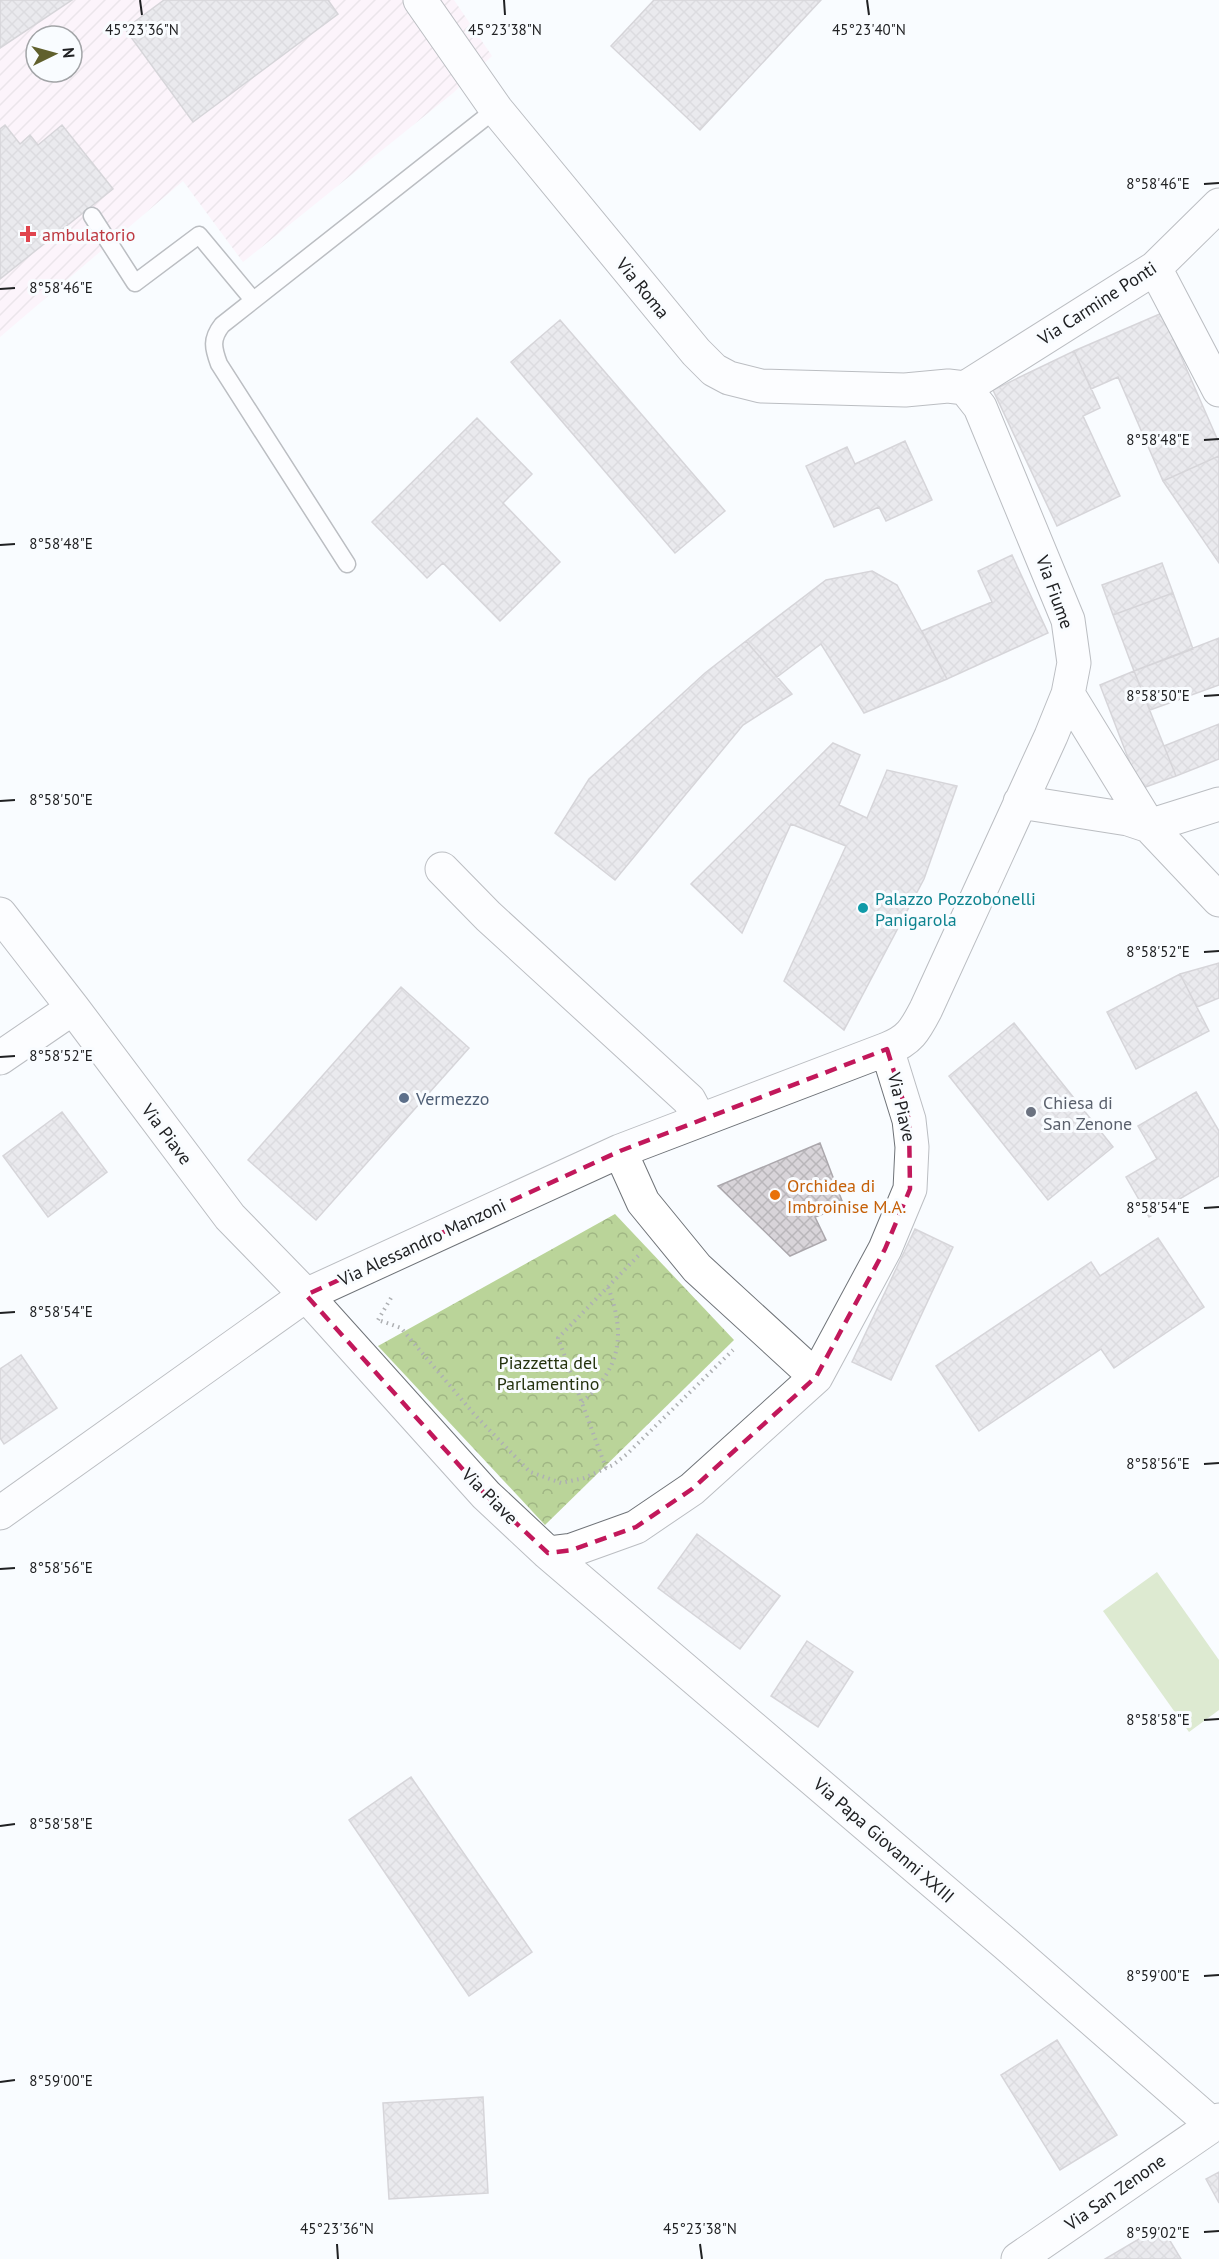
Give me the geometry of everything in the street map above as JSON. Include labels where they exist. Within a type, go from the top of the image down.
[{"type":"street","name":"Via Roma","points":[[420,0],[496,109],[689,344],[714,370],[729,378],[762,386],[905,390],[948,386],[965,388]]},
{"type":"street","name":"Via Carmine Ponti","points":[[965,388],[1155,268],[1219,205]]},
{"type":"street","points":[[1155,268],[1219,390]]},
{"type":"street","name":"Via Fiume","points":[[965,388],[980,407],[1068,620],[1074,663],[1068,694],[1020,802]]},
{"type":"street","points":[[1068,694],[1149,826],[1219,900]]},
{"type":"street","points":[[1020,802],[1128,819],[1149,826],[1219,804]]},
{"type":"street","name":"Via Alessandro Manzoni","points":[[0,1513],[306,1295],[620,1151],[901,1044],[914,1032],[922,1016],[1020,802]]},
{"type":"street","points":[[442,869],[488,916],[689,1100],[699,1119]]},
{"type":"street","name":"Via Piave","points":[[0,914],[74,1008],[230,1217],[306,1295],[486,1496],[548,1553],[572,1550],[636,1527],[692,1488],[816,1377],[885,1249],[910,1189],[912,1147],[909,1120],[887,1049]]},
{"type":"street","points":[[0,1058],[74,1008]]},
{"type":"street","points":[[620,1151],[643,1202],[697,1268],[816,1377]]},
{"type":"street","name":"Via Papa Giovanni XXIII","points":[[548,1553],[1216,2122]]},
{"type":"street","name":"Via San Zenone","points":[[1018,2259],[1216,2122]]},
{"type":"lane","points":[[347,564],[219,364],[213,347],[215,334],[222,325],[496,109]]},
{"type":"lane","points":[[92,216],[135,283],[199,235],[254,300]]},
{"type":"path","points":[[606,1468],[558,1338],[643,1251]]},
{"type":"path","points":[[582,1402],[596,1390],[608,1374],[615,1357],[618,1323],[608,1287]]},
{"type":"path","points":[[379,1320],[401,1328],[474,1414],[530,1472],[561,1483],[584,1478],[606,1468],[627,1454],[760,1325]]},
{"type":"highlighted area","points":[[887,1049],[909,1120],[910,1189],[885,1249],[816,1377],[692,1489],[636,1527],[572,1550],[548,1553],[486,1495],[306,1295],[620,1151]]},
{"type":"shaded area","points":[[0,0],[454,0],[492,56],[453,93],[243,262],[183,181],[0,337]]},
{"type":"green space","name":"Piazzetta del Parlamentino","points":[[615,1214],[734,1340],[545,1525],[378,1346]]},
{"type":"green space","points":[[1157,1572],[1219,1660],[1219,1710],[1189,1732],[1103,1611]]},
{"type":"building","points":[[0,0],[72,0],[36,24],[24,24],[24,32],[0,48]]},
{"type":"building","points":[[164,0],[328,0],[338,14],[193,122],[125,29]]},
{"type":"building","points":[[654,0],[821,0],[700,130],[611,46]]},
{"type":"building","name":"ambulatorio","points":[[5,125],[20,144],[30,135],[38,145],[62,125],[113,189],[0,279],[0,129]]},
{"type":"building","points":[[1162,313],[1219,443],[1219,456],[1163,481],[1118,377],[1091,389],[1074,351]]},
{"type":"building","points":[[560,320],[725,511],[675,553],[511,362]]},
{"type":"building","points":[[1074,351],[1100,408],[1083,416],[1120,496],[1057,526],[993,390]]},
{"type":"building","points":[[477,418],[532,474],[503,503],[560,562],[500,621],[443,563],[427,578],[372,522]]},
{"type":"building","points":[[905,441],[932,500],[886,521],[879,507],[834,527],[806,466],[847,447],[855,464]]},
{"type":"building","points":[[1219,456],[1219,563],[1163,481]]},
{"type":"building","points":[[1012,555],[1048,633],[947,679],[922,631],[992,602],[978,571]]},
{"type":"building","points":[[1162,563],[1173,593],[1113,615],[1102,585]]},
{"type":"building","points":[[872,571],[897,585],[947,679],[864,713],[821,644],[777,677],[746,641],[826,580]]},
{"type":"building","points":[[1173,593],[1193,649],[1134,671],[1113,615]]},
{"type":"building","points":[[1219,638],[1219,685],[1150,710],[1134,671]]},
{"type":"building","points":[[746,641],[792,694],[743,725],[615,880],[555,833],[589,779],[705,673]]},
{"type":"building","points":[[1134,671],[1176,776],[1140,789],[1100,685]]},
{"type":"building","points":[[1219,724],[1219,759],[1176,776],[1164,746]]},
{"type":"building","name":"Palazzo Pozzobonelli Panigarola","points":[[833,743],[860,755],[839,805],[867,818],[887,770],[957,786],[924,879],[844,1030],[784,981],[846,846],[791,824],[742,933],[691,884]]},
{"type":"building","points":[[1219,963],[1219,998],[1197,1007],[1180,974]]},
{"type":"building","points":[[1180,974],[1209,1031],[1136,1069],[1107,1012]]},
{"type":"building","points":[[401,987],[469,1048],[316,1220],[248,1160]]},
{"type":"building","name":"Chiesa di San Zenone","points":[[1014,1023],[1113,1147],[1048,1200],[949,1076]]},
{"type":"building","points":[[1196,1092],[1219,1131],[1219,1176],[1149,1217],[1126,1177],[1157,1159],[1138,1126]]},
{"type":"building","points":[[62,1112],[107,1172],[48,1217],[3,1156]]},
{"type":"building","points":[[820,1143],[844,1206],[815,1217],[826,1240],[790,1256],[718,1186]]},
{"type":"building","points":[[915,1229],[953,1247],[891,1380],[852,1362]]},
{"type":"building","points":[[1158,1238],[1204,1307],[1114,1368],[1101,1349],[979,1431],[936,1366],[1091,1262],[1100,1276]]},
{"type":"building","points":[[21,1355],[57,1408],[4,1444],[0,1438],[0,1369]]},
{"type":"building","points":[[697,1534],[780,1596],[740,1649],[658,1588]]},
{"type":"building","points":[[807,1641],[853,1672],[818,1727],[771,1696]]},
{"type":"building","points":[[411,1777],[532,1952],[469,1996],[349,1820]]},
{"type":"building","points":[[1057,2040],[1117,2135],[1060,2170],[1001,2075]]},
{"type":"building","points":[[483,2097],[488,2193],[389,2199],[383,2103]]},
{"type":"building","points":[[1219,2172],[1219,2203],[1206,2179]]},
{"type":"building","points":[[1161,2226],[1181,2259],[1105,2259]]},
{"type":"place","name":"ambulatorio","points":[[28,234]]},
{"type":"place","name":"Palazzo Pozzobonelli Panigarola","points":[[863,908]]},
{"type":"place","name":"Vermezzo","points":[[404,1098]]},
{"type":"place","name":"Chiesa di San Zenone","points":[[1031,1112]]},
{"type":"place","name":"Orchidea di Imbroinise M.A.","points":[[775,1195]]}]
